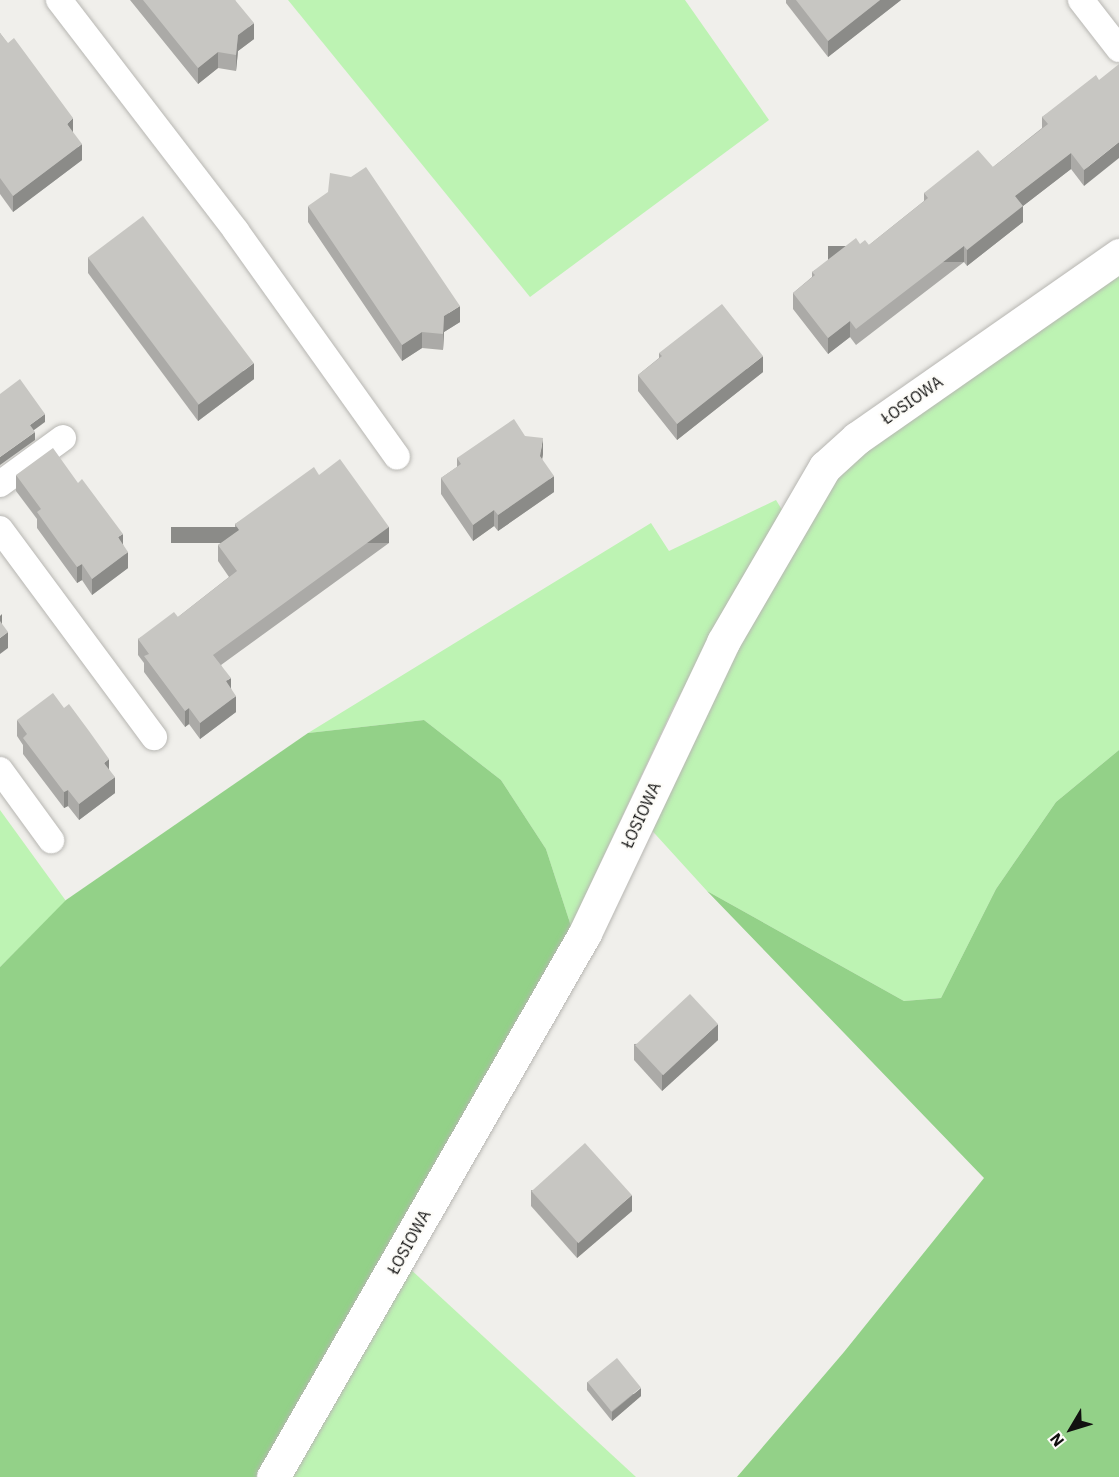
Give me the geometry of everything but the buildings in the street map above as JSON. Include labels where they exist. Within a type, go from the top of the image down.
[{"type":"street","name":"ŁOSIOWA","points":[[273,1477],[585,933],[723,642],[825,467],[857,438],[1119,255]]},
{"type":"lane","points":[[60,0],[236,231],[397,457]]},
{"type":"lane","points":[[1081,0],[1119,49]]},
{"type":"lane","points":[[0,484],[63,438]]},
{"type":"lane","points":[[0,529],[154,737]]},
{"type":"lane","points":[[0,770],[51,840]]},
{"type":"green space","points":[[288,0],[685,0],[769,120],[530,297]]},
{"type":"green space","points":[[1119,273],[1119,750],[1056,802],[996,889],[941,998],[904,1001],[707,891],[646,824],[742,640],[831,486],[872,445]]},
{"type":"green space","points":[[776,500],[784,513],[744,576],[673,708],[571,926],[546,849],[501,780],[424,720],[308,733],[651,523],[669,551]]},
{"type":"green space","points":[[424,720],[501,780],[546,849],[571,926],[260,1477],[0,1477],[0,967],[66,900],[308,733]]},
{"type":"green space","points":[[1119,750],[1119,1477],[737,1477],[844,1352],[984,1178],[707,891],[904,1001],[941,998],[996,889],[1056,802]]},
{"type":"green space","points":[[0,810],[66,901],[0,967]]},
{"type":"green space","points":[[408,1267],[636,1477],[285,1477]]}]
